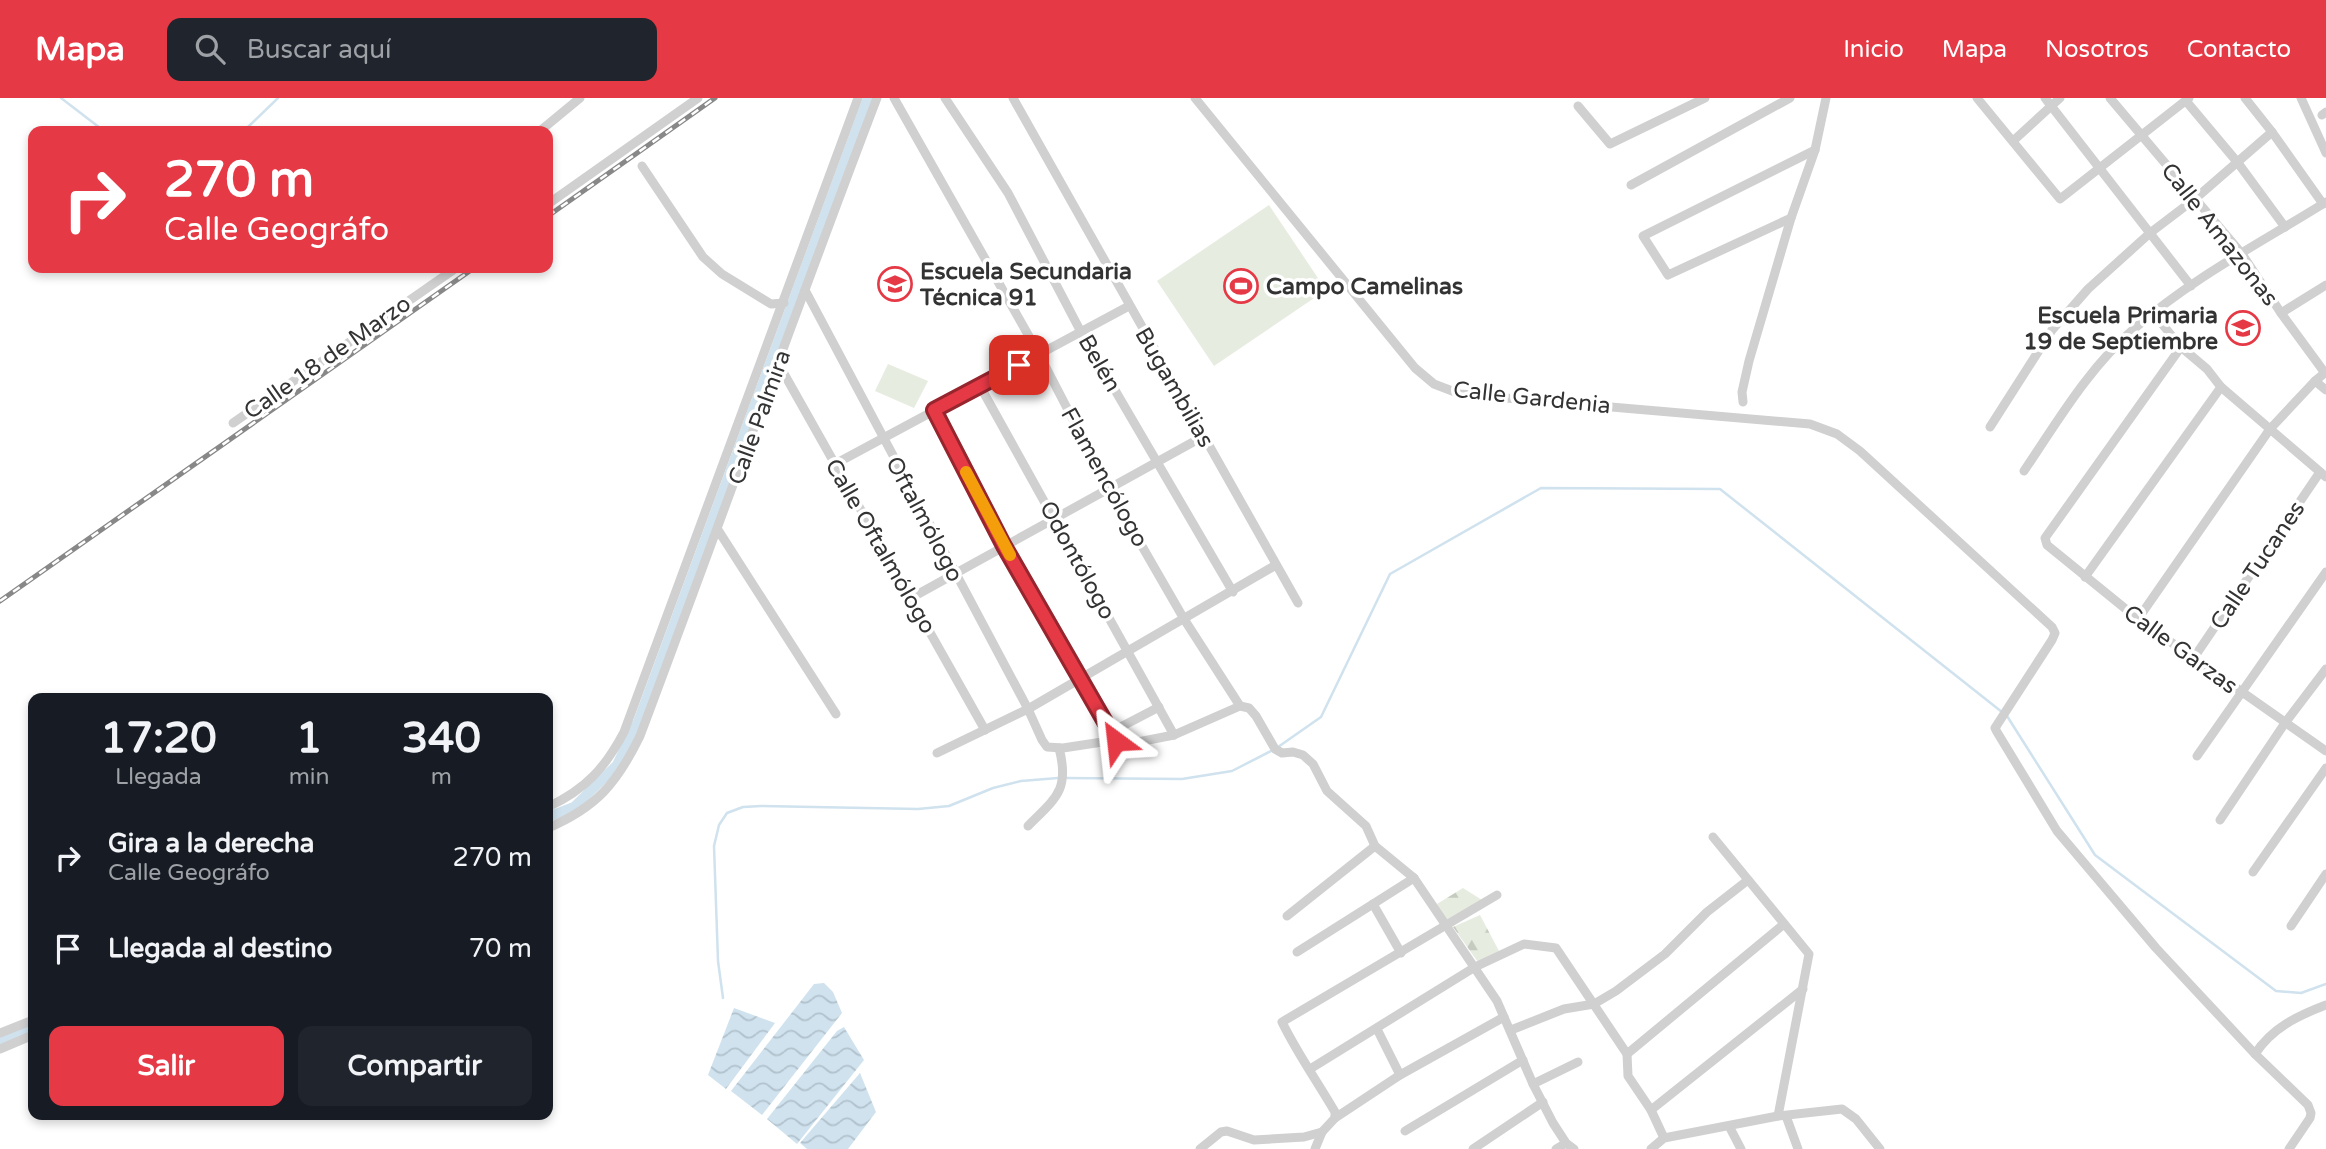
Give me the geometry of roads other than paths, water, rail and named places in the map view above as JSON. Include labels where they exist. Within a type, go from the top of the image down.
[{"type":"street","points":[[546,126],[580,98]]},
{"type":"street","points":[[553,200],[698,98]]},
{"type":"street","points":[[553,805],[591,780],[610,759],[624,732],[784,303],[813,243],[858,98]]},
{"type":"street","name":"Calle Palmira","points":[[553,826],[573,817],[602,794],[623,768],[640,736],[805,290],[813,243],[877,98]]},
{"type":"street","name":"Flamencólogo","points":[[894,98],[1039,354],[1110,489],[1184,619],[1240,706],[1249,708],[1256,716],[1275,749],[1282,753],[1303,755],[1313,764],[1328,791],[1366,826],[1375,846],[1414,878],[1475,967],[1511,1030],[1533,1084],[1570,1146]]},
{"type":"street","name":"Belén","points":[[945,98],[1008,193],[1081,332],[1233,592]]},
{"type":"street","name":"Bugambilias","points":[[1013,98],[1298,603]]},
{"type":"street","name":"Calle Gardenia","points":[[1195,98],[1415,368],[1434,384],[1460,394],[1810,424],[1837,434],[1860,451],[2052,627],[2055,633],[2052,640],[1995,728],[2057,831],[2156,948],[2255,1054]]},
{"type":"street","points":[[1578,106],[1610,144],[1705,98]]},
{"type":"street","points":[[1631,185],[1790,98]]},
{"type":"street","points":[[1743,402],[1742,392],[1747,368],[1791,218],[1815,150],[1826,98]]},
{"type":"street","points":[[1977,98],[2060,200],[2187,99],[2286,227]]},
{"type":"street","points":[[2012,141],[2048,102],[2060,98]]},
{"type":"street","name":"Calle Amazonas","points":[[2110,98],[2242,254],[2325,373]]},
{"type":"street","points":[[2024,471],[2087,381],[2134,329],[2191,286],[2325,203],[2245,98]]},
{"type":"street","points":[[2301,98],[2326,153]]},
{"type":"street","points":[[2048,102],[2191,286]]},
{"type":"street","points":[[1990,427],[2052,330],[2088,289],[2150,233],[2196,198],[2273,132]]},
{"type":"street","points":[[1791,218],[1668,275],[1643,236],[1815,150]]},
{"type":"street","points":[[642,166],[703,257],[722,274],[771,304],[784,303]]},
{"type":"street","name":"Calle 18 de Marzo","points":[[233,423],[449,273]]},
{"type":"street","points":[[2281,313],[2326,285]]},
{"type":"street","name":"Oftalmólogo","points":[[805,290],[1042,740],[1047,747],[1059,748]]},
{"type":"street","points":[[835,464],[1129,306]]},
{"type":"street","points":[[2153,313],[2180,347],[2207,369],[2221,387],[2323,474]]},
{"type":"street","name":"Calle Garzas","points":[[2180,347],[2045,538],[2050,550],[2138,619],[2326,751]]},
{"type":"street","name":"Calle Oftalmólogo","points":[[778,363],[985,730]]},
{"type":"street","points":[[2138,619],[2270,429],[2325,373]]},
{"type":"street","points":[[2315,382],[2326,390]]},
{"type":"street","name":"Odontólogo","points":[[980,386],[1174,736]]},
{"type":"street","points":[[2085,577],[2221,387]]},
{"type":"street","points":[[934,410],[1004,546],[1116,741]]},
{"type":"street","points":[[911,598],[1204,436]]},
{"type":"street","name":"Calle Tucanes","points":[[2193,659],[2323,474]]},
{"type":"street","points":[[718,530],[835,714]]},
{"type":"street","points":[[937,753],[1028,709],[1276,565]]},
{"type":"street","points":[[2197,756],[2326,572]]},
{"type":"street","points":[[2220,820],[2285,723],[2326,669]]},
{"type":"street","points":[[1028,826],[1059,794],[1062,778],[1059,748],[1116,741],[1138,743],[1174,736],[1240,706]]},
{"type":"street","points":[[1111,732],[1159,707]]},
{"type":"street","points":[[2253,872],[2326,768]]},
{"type":"street","points":[[1713,837],[1809,954],[1782,1116],[1798,1149]]},
{"type":"street","points":[[1287,916],[1375,846]]},
{"type":"street","points":[[2291,926],[2326,874]]},
{"type":"street","points":[[1297,952],[1414,878]]},
{"type":"street","points":[[1511,1030],[1564,1009],[1594,1004],[1665,954],[1707,912],[1748,880]]},
{"type":"street","points":[[1335,1118],[1335,1112],[1296,1051],[1282,1022],[1497,895]]},
{"type":"street","points":[[1373,904],[1401,953]]},
{"type":"street","points":[[1627,1054],[1784,924]]},
{"type":"street","points":[[1310,1069],[1475,967],[1524,944],[1556,948],[1627,1054],[1628,1076],[1651,1110],[1664,1138]]},
{"type":"street","points":[[1651,1110],[1803,989]]},
{"type":"street","points":[[2289,1149],[2310,1118],[2311,1112],[2308,1105],[2255,1054],[2277,1028],[2326,1005]]},
{"type":"street","points":[[1315,1149],[1322,1132],[1335,1118],[1400,1075],[1504,1017]]},
{"type":"street","points":[[0,1033],[28,1022]]},
{"type":"street","points":[[1377,1029],[1400,1075]]},
{"type":"street","points":[[0,1049],[28,1037]]},
{"type":"street","points":[[1405,1131],[1524,1060]]},
{"type":"street","points":[[1533,1084],[1578,1062]]},
{"type":"street","points":[[1473,1149],[1543,1102]]},
{"type":"street","points":[[1651,1149],[1664,1138],[1782,1116],[1843,1109],[1856,1119],[1880,1149]]},
{"type":"street","points":[[1729,1126],[1741,1149]]},
{"type":"street","points":[[1199,1149],[1221,1132],[1227,1131],[1254,1140],[1304,1137],[1322,1132]]},
{"type":"street","points":[[1556,1149],[1570,1146]]},
{"type":"water","points":[[824,983],[833,992],[842,1013],[762,1115],[731,1091],[814,984]]},
{"type":"water","points":[[734,1008],[775,1023],[726,1089],[708,1075]]},
{"type":"water","points":[[844,1027],[864,1060],[797,1144],[767,1119],[837,1031]]},
{"type":"water","points":[[860,1073],[876,1112],[848,1149],[807,1149],[800,1143]]},
{"type":"waterway","points":[[61,98],[97,126]]},
{"type":"waterway","points":[[249,126],[278,98]]},
{"type":"waterway","points":[[553,815],[574,807],[617,765],[638,722],[868,98]]},
{"type":"waterway","points":[[1278,747],[1321,717],[1390,574],[1541,488],[1720,489],[2007,716],[2095,855],[2276,991],[2301,993],[2326,984]]},
{"type":"waterway","points":[[1065,778],[1182,779],[1232,771],[1273,750]]},
{"type":"waterway","points":[[723,998],[718,961],[714,846],[719,825],[727,813],[743,807],[761,806],[918,809],[949,806],[993,788],[1021,781],[1058,778]]},
{"type":"waterway","points":[[0,1039],[28,1028]]},
{"type":"railway","points":[[553,212],[715,98]]},
{"type":"railway","points":[[0,601],[467,273]]},
{"type":"place","name":"Escuela Secundaria Técnica 91","points":[[895,284]]},
{"type":"place","name":"Campo Camelinas","points":[[1241,286]]},
{"type":"place","name":"Escuela Primaria 19 de Septiembre","points":[[2243,328]]}]
